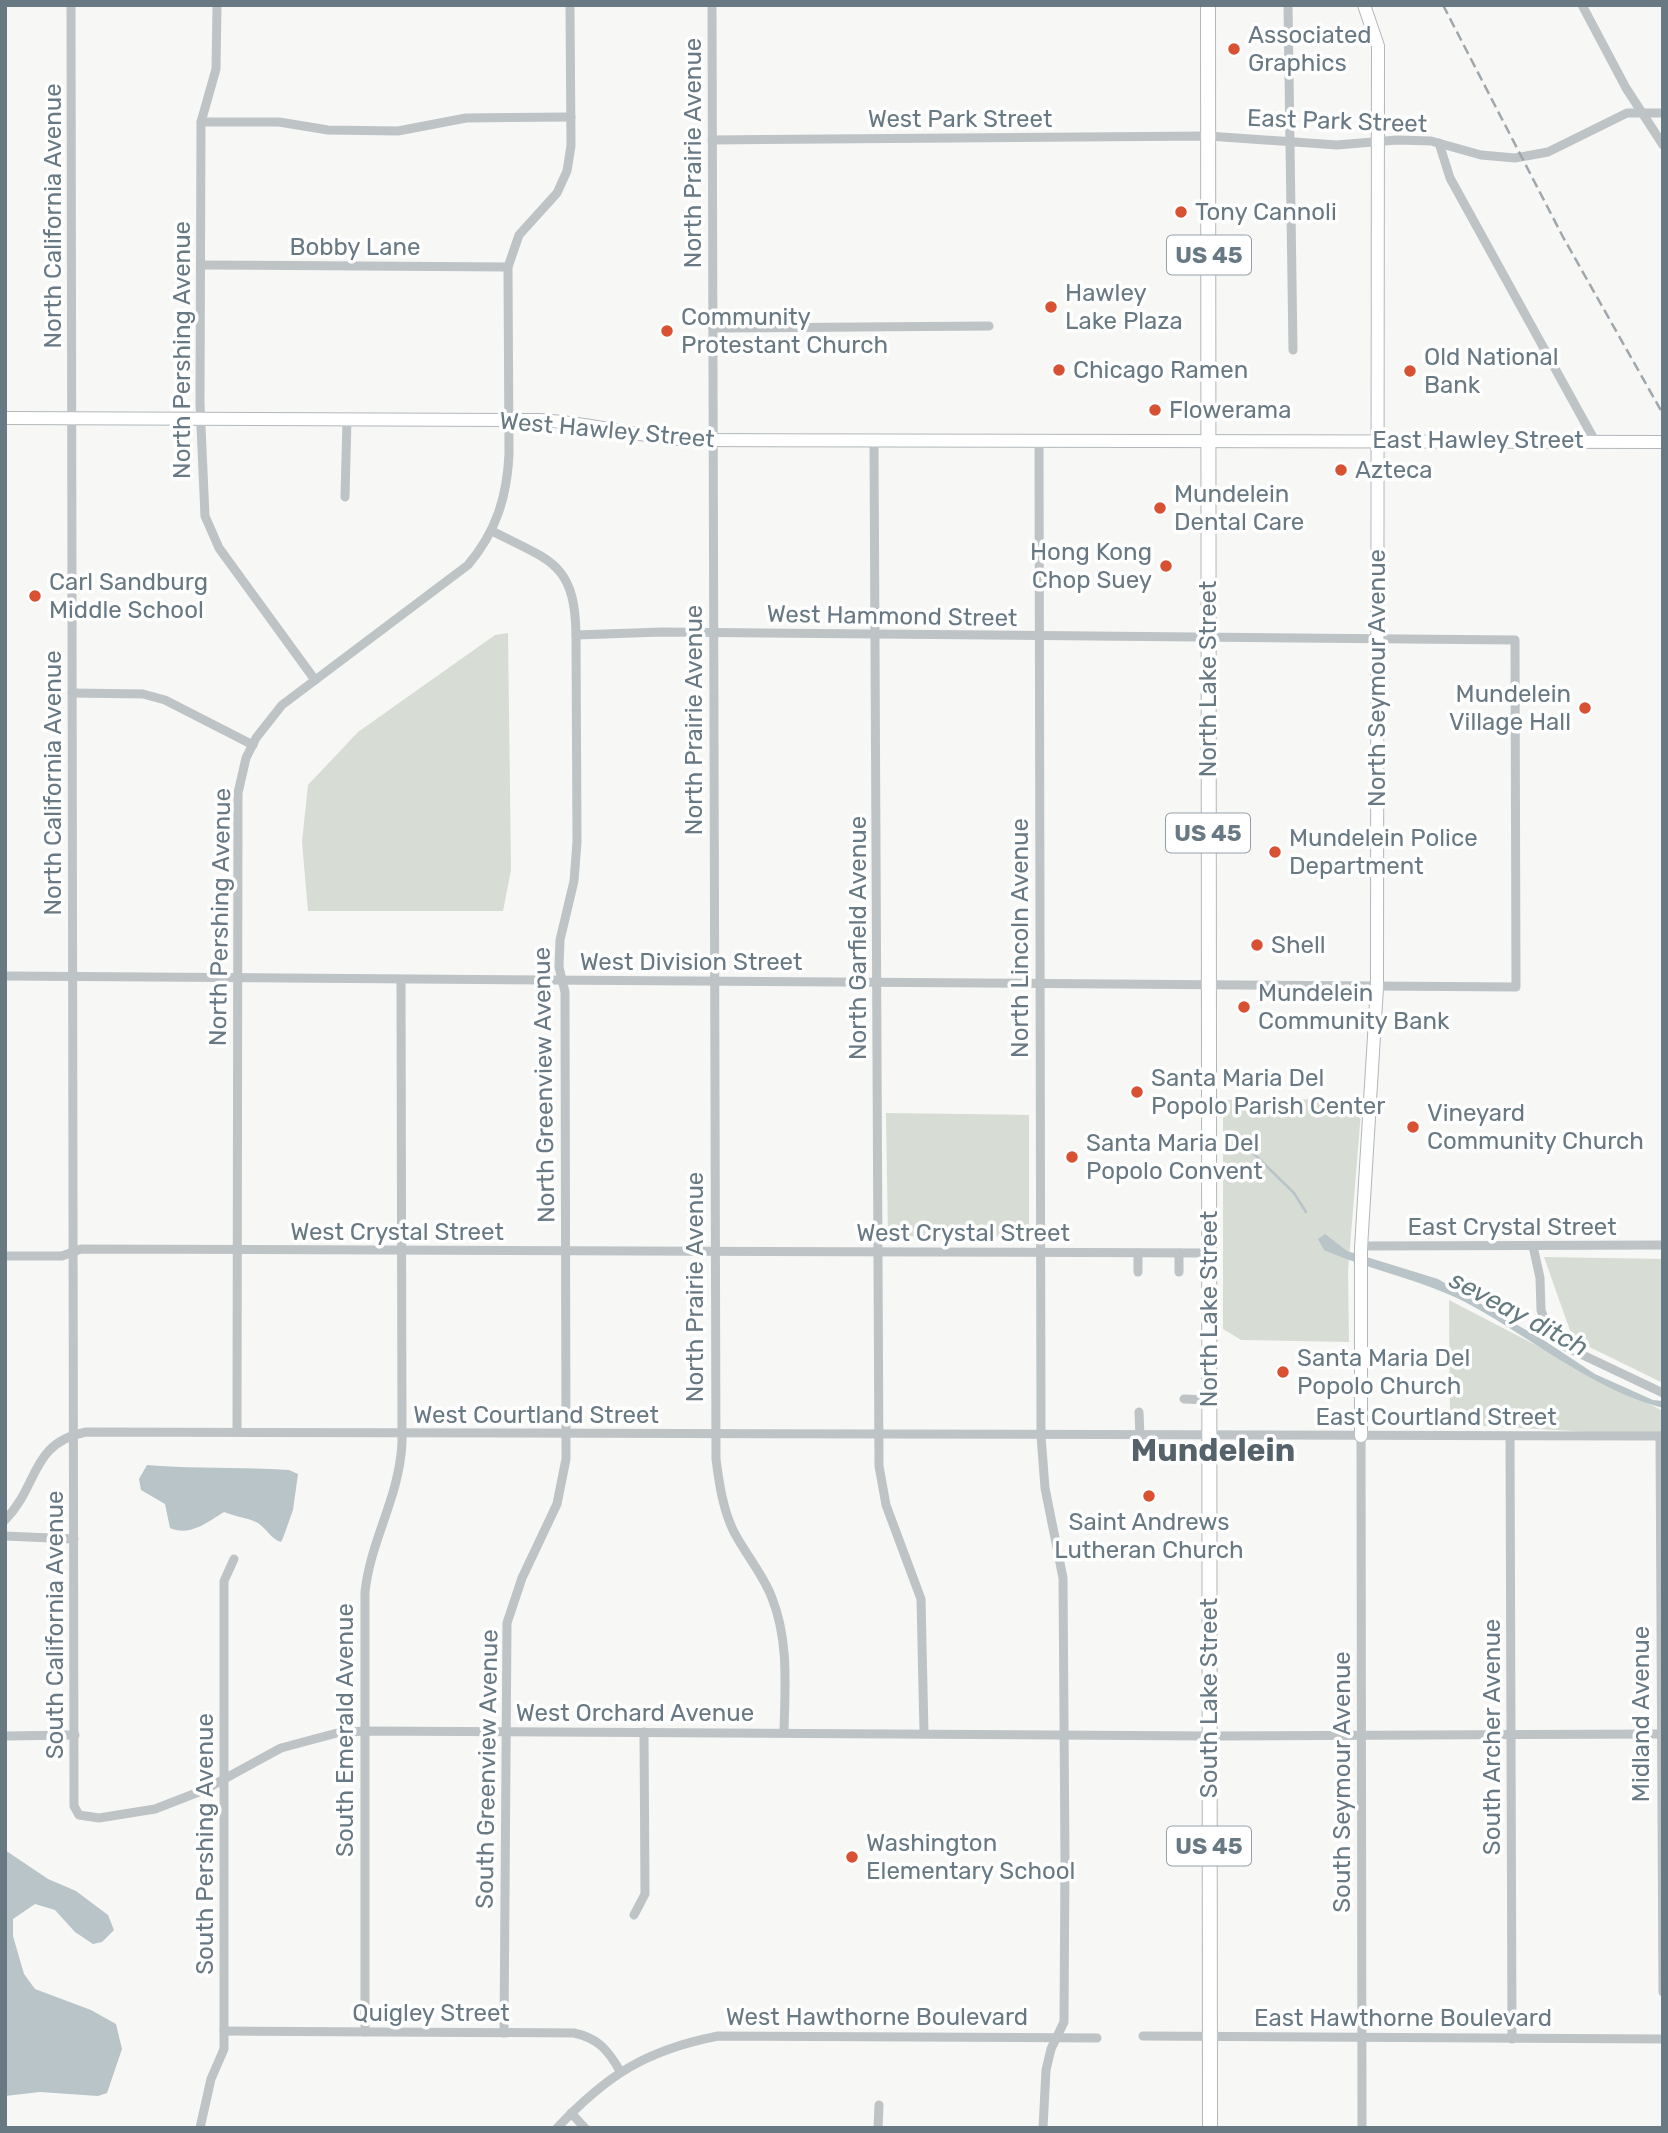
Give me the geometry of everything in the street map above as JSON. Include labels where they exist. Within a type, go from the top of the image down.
[{"type":"main road","name":"North Lake Street","points":[[1208,5],[1210,1437]]},
{"type":"main road","name":"South Lake Street","points":[[1210,1437],[1210,2128]]},
{"type":"street","name":"North California Avenue","points":[[71,5],[74,1434]]},
{"type":"street","name":"North Pershing Avenue","points":[[217,5],[216,69],[201,122],[202,486],[210,527],[219,548],[315,680],[282,705],[253,744],[238,793],[237,1432]]},
{"type":"street","points":[[315,680],[450,581],[481,550],[492,531],[508,483],[508,267],[519,234],[545,207],[564,180],[570,158],[570,5]]},
{"type":"street","name":"North Prairie Avenue","points":[[712,5],[716,1434],[718,1478],[727,1514],[733,1530],[764,1580],[779,1619],[785,1661],[784,1732]]},
{"type":"street","points":[[1288,5],[1293,350]]},
{"type":"street","name":"North Seymour Avenue","points":[[1361,1436],[1361,1247],[1377,987],[1378,46],[1364,5]]},
{"type":"street","points":[[1582,5],[1626,89],[1663,145]]},
{"type":"street","name":"East Park Street","points":[[1208,136],[1337,145],[1397,141],[1439,143],[1481,155],[1515,158],[1548,152],[1623,114],[1663,113]]},
{"type":"street","points":[[201,122],[279,122],[328,130],[398,131],[466,118],[570,117]]},
{"type":"street","name":"West Park Street","points":[[712,140],[1208,136]]},
{"type":"street","points":[[1439,143],[1450,178],[1595,441]]},
{"type":"street","name":"Bobby Lane","points":[[201,265],[508,267]]},
{"type":"street","points":[[713,328],[989,326]]},
{"type":"street","name":"West Hawley Street","points":[[5,418],[509,419],[564,421],[639,437],[712,440],[1210,439]]},
{"type":"street","points":[[345,497],[347,419]]},
{"type":"street","name":"North Lincoln Avenue","points":[[1039,439],[1041,1436],[1045,1488],[1063,1578],[1064,1734],[1064,2022],[1046,2070],[1043,2128]]},
{"type":"street","name":"East Hawley Street","points":[[1210,439],[1663,442]]},
{"type":"street","name":"North Garfield Avenue","points":[[874,440],[879,1466],[886,1505],[921,1599],[924,1733]]},
{"type":"street","name":"North Greenview Avenue","points":[[492,531],[549,560],[563,574],[573,597],[576,635],[576,851],[574,881],[559,940],[565,992],[567,1434]]},
{"type":"street","name":"West Hammond Street","points":[[576,635],[713,633],[1039,638],[1516,640],[1516,987]]},
{"type":"street","points":[[72,693],[143,694],[165,700],[253,744]]},
{"type":"street","name":"West Division Street","points":[[5,976],[1208,987],[1516,987]]},
{"type":"street","name":"South Emerald Avenue","points":[[365,2032],[366,1584],[371,1558],[400,1473],[402,1433],[401,980]]},
{"type":"street","name":"East Crystal Street","points":[[1361,1247],[1663,1245]]},
{"type":"street","points":[[1533,1246],[1540,1278],[1541,1311],[1551,1337],[1568,1348],[1663,1393]]},
{"type":"street","name":"West Crystal Street","points":[[5,1256],[73,1253],[81,1249],[1209,1253]]},
{"type":"street","points":[[1138,1253],[1138,1272]]},
{"type":"street","points":[[1180,1253],[1180,1272]]},
{"type":"street","points":[[1184,1399],[1209,1400]]},
{"type":"street","points":[[1139,1412],[1140,1437]]},
{"type":"street","name":"West Courtland Street","points":[[74,1434],[237,1432],[1210,1437]]},
{"type":"street","points":[[5,1520],[19,1503],[44,1453],[63,1437],[74,1434]]},
{"type":"street","name":"South California Avenue","points":[[74,1434],[74,1806],[79,1815]]},
{"type":"street","name":"South Greenview Avenue","points":[[505,2033],[504,1731],[507,1623],[522,1578],[558,1504],[567,1434]]},
{"type":"street","name":"South Seymour Avenue","points":[[1361,1436],[1362,2128]]},
{"type":"street","name":"South Archer Avenue","points":[[1510,1436],[1512,2039]]},
{"type":"street","name":"East Courtland Street","points":[[1210,1437],[1661,1436]]},
{"type":"street","name":"Midland Avenue","points":[[1661,1436],[1663,1992]]},
{"type":"street","points":[[5,1536],[74,1539]]},
{"type":"street","name":"South Pershing Avenue","points":[[200,2128],[211,2078],[223,2049],[224,1581],[234,1559]]},
{"type":"street","name":"West Orchard Avenue","points":[[79,1815],[99,1818],[155,1809],[204,1790],[263,1756],[299,1742],[364,1731],[1661,1734]]},
{"type":"street","points":[[634,1916],[645,1894],[644,1732]]},
{"type":"street","points":[[5,1736],[75,1735]]},
{"type":"street","name":"Quigley Street","points":[[224,2031],[588,2036],[603,2045],[620,2071]]},
{"type":"street","name":"West Hawthorne Boulevard","points":[[557,2128],[620,2071],[654,2053],[718,2036],[1059,2036]]},
{"type":"street","points":[[1059,2036],[1097,2038]]},
{"type":"street","name":"East Hawthorne Boulevard","points":[[1143,2036],[1663,2039]]},
{"type":"street","points":[[878,2128],[879,2105]]},
{"type":"street","points":[[572,2113],[585,2128]]},
{"type":"shaded area","points":[[508,633],[511,870],[503,911],[308,911],[302,842],[308,785],[358,732],[495,635]]},
{"type":"shaded area","points":[[1362,1099],[1348,1271],[1349,1342],[1241,1340],[1223,1329],[1223,1100]]},
{"type":"shaded area","points":[[886,1113],[1029,1115],[1029,1237],[888,1236]]},
{"type":"shaded area","points":[[1325,1234],[1347,1251],[1438,1279],[1545,1341],[1595,1374],[1653,1400],[1663,1401],[1663,1408],[1636,1399],[1586,1375],[1448,1294],[1324,1250],[1318,1239]]},
{"type":"shaded area","points":[[1544,1257],[1663,1259],[1663,1383],[1573,1339]]},
{"type":"shaded area","points":[[1449,1300],[1663,1411],[1663,1436],[1450,1424]]},
{"type":"shaded area","points":[[147,1465],[289,1470],[298,1474],[293,1510],[281,1542],[274,1539],[258,1523],[224,1512],[191,1530],[170,1528],[165,1504],[141,1490],[139,1479]]},
{"type":"shaded area","points":[[5,1850],[48,1879],[76,1891],[108,1915],[114,1930],[102,1942],[93,1944],[75,1932],[55,1910],[35,1904],[13,1919],[13,1936],[24,1974],[35,1989],[91,2010],[116,2024],[122,2049],[107,2093],[98,2096],[40,2092],[5,2096]]},
{"type":"waterway","points":[[1254,1154],[1294,1193],[1306,1212]]},
{"type":"railway","points":[[1443,5],[1563,237],[1663,414]]},
{"type":"place","name":"Associated Graphics","points":[[1234,49]]},
{"type":"place","name":"Tony Cannoli","points":[[1181,212]]},
{"type":"place","name":"Hawley Lake Plaza","points":[[1051,307]]},
{"type":"place","name":"Community Protestant Church","points":[[667,331]]},
{"type":"place","name":"Chicago Ramen","points":[[1059,370]]},
{"type":"place","name":"Old National Bank","points":[[1410,371]]},
{"type":"place","name":"Flowerama","points":[[1155,410]]},
{"type":"place","name":"Azteca","points":[[1341,470]]},
{"type":"place","name":"Mundelein Dental Care","points":[[1160,508]]},
{"type":"place","name":"Hong Kong Chop Suey","points":[[1166,566]]},
{"type":"place","name":"Carl Sandburg Middle School","points":[[35,596]]},
{"type":"place","name":"Mundelein Village Hall","points":[[1585,708]]},
{"type":"place","name":"Mundelein Police Department","points":[[1275,852]]},
{"type":"place","name":"Shell","points":[[1257,945]]},
{"type":"place","name":"Mundelein Community Bank","points":[[1244,1007]]},
{"type":"place","name":"Santa Maria Del Popolo Parish Center","points":[[1137,1092]]},
{"type":"place","name":"Vineyard Community Church","points":[[1413,1127]]},
{"type":"place","name":"Santa Maria Del Popolo Convent","points":[[1072,1157]]},
{"type":"place","name":"Santa Maria Del Popolo Church","points":[[1283,1372]]},
{"type":"place","name":"Saint Andrews Lutheran Church","points":[[1149,1496]]},
{"type":"place","name":"Washington Elementary School","points":[[852,1857]]},
{"type":"district","name":"Mundelein","points":[[1213,1450]]},
{"type":"water label","name":"seveay ditch","points":[[1519,1313]]}]
